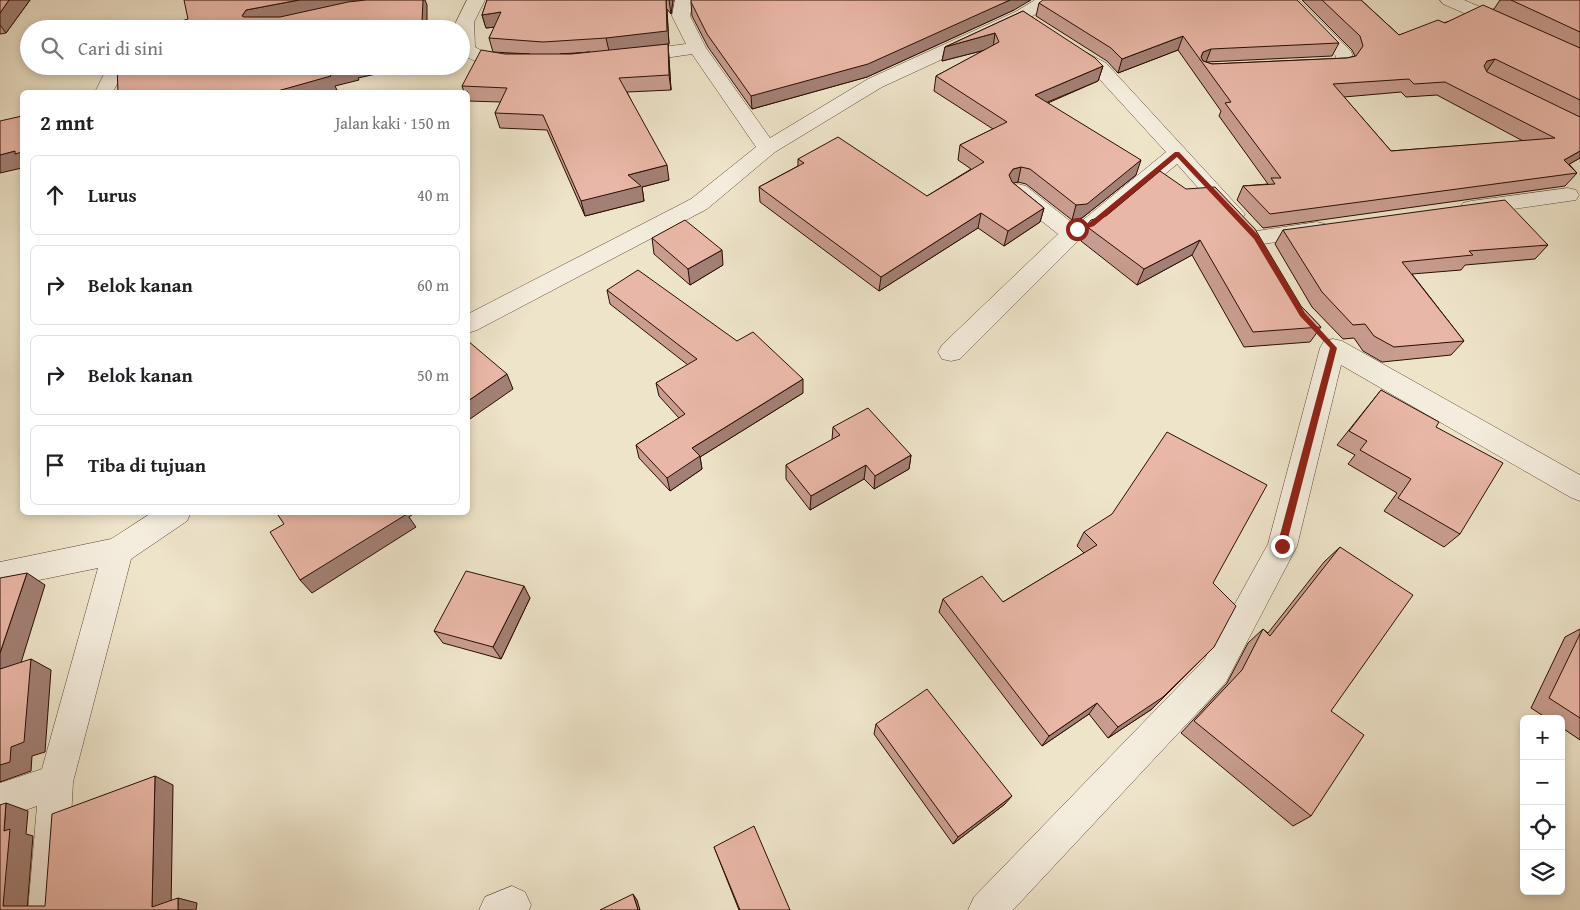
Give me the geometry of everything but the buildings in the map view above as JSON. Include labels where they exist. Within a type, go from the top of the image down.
[{"type":"street","points":[[465,20],[476,0]]},
{"type":"street","points":[[684,0],[681,16],[697,48],[759,139],[768,148]]},
{"type":"street","points":[[470,323],[699,204],[768,148],[875,83],[1037,26],[1047,0]]},
{"type":"street","points":[[1289,0],[1345,58],[1340,64],[1290,67]]},
{"type":"street","points":[[1449,0],[1481,2],[1521,31]]},
{"type":"street","points":[[1037,26],[1099,67],[1262,246],[1334,227]]},
{"type":"street","points":[[609,59],[697,48]]},
{"type":"street","points":[[470,51],[479,57],[527,61]]},
{"type":"street","points":[[105,90],[113,75]]},
{"type":"street","points":[[1018,191],[1066,229],[1077,229],[1091,225],[1177,154]]},
{"type":"street","points":[[1451,211],[1568,195]]},
{"type":"street","points":[[951,352],[1077,229]]},
{"type":"street","points":[[986,910],[1215,671],[1282,546],[1327,341],[1580,489]]},
{"type":"street","points":[[0,575],[118,551],[172,515]]},
{"type":"street","points":[[47,910],[56,782],[118,551]]},
{"type":"street","points":[[0,801],[56,782]]},
{"type":"route","points":[[1077,229],[1091,225],[1177,154],[1257,238],[1302,314],[1334,348],[1282,546]]}]
